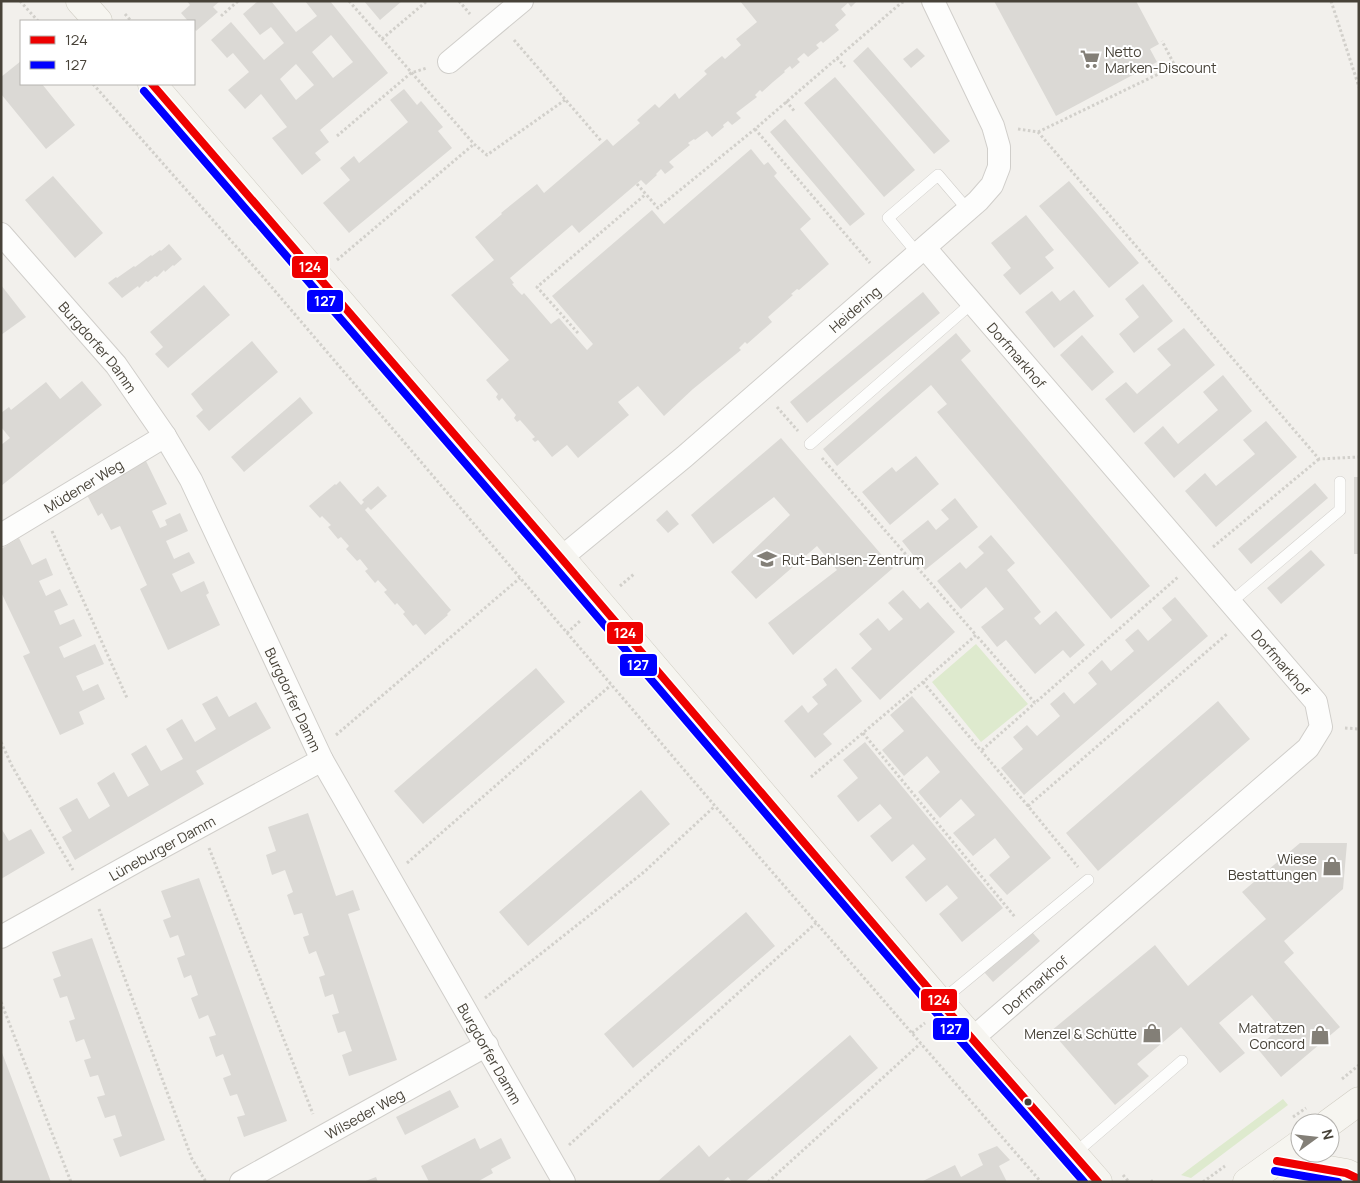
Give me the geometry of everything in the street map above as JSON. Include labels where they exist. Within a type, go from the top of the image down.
[{"type":"street","points":[[80,1],[97,20]]},
{"type":"street","points":[[449,62],[522,1]]},
{"type":"street","name":"Heidering","points":[[561,558],[684,457],[922,251],[978,201],[992,185],[999,167],[999,147],[993,126],[933,1]]},
{"type":"street","points":[[153,85],[561,558],[940,1002],[1098,1182]]},
{"type":"street","name":"Burgdorfer Damm","points":[[1,234],[116,365],[165,436],[191,480],[322,760],[564,1182]]},
{"type":"street","name":"Dorfmarkhof","points":[[922,251],[972,303],[1316,702],[1322,727],[1308,748],[973,1038]]},
{"type":"street","name":"Müdener Weg","points":[[1,535],[165,436]]},
{"type":"street","name":"Lüneburger Damm","points":[[1,937],[322,760]]},
{"type":"street","name":"Wilseder Weg","points":[[241,1182],[487,1045]]},
{"type":"street","points":[[1340,1115],[1359,1101]]},
{"type":"street","points":[[1247,1182],[1290,1151]]},
{"type":"street","points":[[1277,1161],[1346,1173],[1359,1179]]},
{"type":"lane","points":[[922,251],[888,218],[938,175],[968,210]]},
{"type":"lane","points":[[810,444],[972,303]]},
{"type":"lane","points":[[1230,603],[1340,510],[1340,482]]},
{"type":"lane","points":[[940,1002],[1088,880]]},
{"type":"lane","points":[[1074,1154],[1182,1061]]},
{"type":"path","points":[[20,1],[37,20]]},
{"type":"path","points":[[221,16],[238,1]]},
{"type":"path","points":[[349,1],[474,144],[487,155],[565,100]]},
{"type":"path","points":[[382,39],[427,1]]},
{"type":"path","points":[[637,184],[658,208],[755,129],[900,3],[905,1]]},
{"type":"path","points":[[1331,1],[1359,87]]},
{"type":"path","points":[[499,22],[602,142]]},
{"type":"path","points":[[993,126],[1038,132],[1175,66],[1162,40]]},
{"type":"path","points":[[837,58],[845,67]]},
{"type":"path","points":[[337,136],[411,73]]},
{"type":"path","points":[[94,85],[263,277],[566,633],[1041,1182]]},
{"type":"path","points":[[786,101],[795,112]]},
{"type":"path","points":[[755,129],[886,282]]},
{"type":"path","points":[[1038,132],[1319,458]]},
{"type":"path","points":[[336,261],[474,144]]},
{"type":"path","points":[[578,333],[537,287],[646,194]]},
{"type":"path","points":[[762,389],[1035,703]]},
{"type":"path","points":[[982,750],[1195,562],[1319,458],[1359,456]]},
{"type":"path","points":[[43,510],[127,698]]},
{"type":"path","points":[[322,760],[337,733],[520,578]]},
{"type":"path","points":[[566,633],[585,616]]},
{"type":"path","points":[[1028,806],[1244,619]]},
{"type":"path","points":[[810,777],[976,635]]},
{"type":"path","points":[[923,682],[982,750],[1088,880]]},
{"type":"path","points":[[390,878],[611,685]]},
{"type":"path","points":[[863,732],[1027,931]]},
{"type":"path","points":[[1,742],[12,766],[88,889],[192,1159],[206,1182]]},
{"type":"path","points":[[467,1012],[644,872],[715,806]]},
{"type":"path","points":[[201,826],[322,1137]]},
{"type":"path","points":[[552,1160],[816,923]]},
{"type":"path","points":[[1,1002],[70,1182]]},
{"type":"path","points":[[768,1182],[921,1043]]},
{"type":"path","points":[[1151,1182],[1155,1179]]},
{"type":"green space","points":[[976,644],[1028,704],[981,742],[932,682]]},
{"type":"green space","points":[[1283,1099],[1288,1105],[1191,1178],[1181,1175]]},
{"type":"building","points":[[187,1],[220,1],[213,7],[218,12],[196,31],[195,20],[187,20],[181,13],[190,5]]},
{"type":"building","points":[[258,1],[271,1],[296,32],[317,16],[305,1],[330,1],[388,73],[320,130],[329,142],[315,153],[321,160],[302,175],[272,138],[287,127],[261,94],[245,109],[228,90],[249,72],[233,53],[227,58],[211,40],[231,22],[264,60],[284,43],[271,27],[260,35],[243,14]],"holes":[[[331,35],[353,62],[333,78],[312,52]],[[296,64],[314,85],[296,100],[280,79]]]},
{"type":"building","points":[[364,1],[402,1],[380,20]]},
{"type":"building","points":[[740,1],[857,1],[851,7],[848,3],[841,9],[846,15],[835,25],[839,30],[823,43],[821,41],[816,45],[819,48],[808,57],[804,53],[797,59],[800,62],[792,69],[790,66],[762,92],[760,90],[755,95],[757,97],[736,113],[741,118],[732,125],[728,121],[712,137],[707,131],[688,143],[690,145],[669,162],[674,167],[665,174],[661,169],[646,185],[641,180],[579,233],[572,225],[510,278],[514,283],[512,284],[522,295],[524,293],[551,324],[559,318],[587,350],[593,344],[552,296],[652,210],[664,224],[751,149],[764,165],[768,162],[777,173],[774,176],[811,219],[800,229],[829,264],[799,290],[797,289],[791,294],[793,295],[768,317],[772,322],[747,344],[745,342],[739,348],[741,350],[693,389],[664,416],[638,386],[618,402],[629,415],[578,458],[567,445],[552,457],[538,440],[535,442],[532,439],[535,437],[520,420],[517,422],[514,418],[516,415],[502,398],[499,401],[496,397],[498,394],[486,380],[509,360],[451,295],[494,260],[475,237],[501,213],[537,184],[544,193],[607,139],[613,146],[640,123],[637,120],[655,104],[659,108],[675,93],[679,99],[707,74],[704,71],[722,56],[725,59],[741,45],[736,39],[757,22]]},
{"type":"building","name":"Netto Marken-Discount","points":[[994,1],[1136,1],[1159,44],[1150,49],[1157,62],[1056,116]]},
{"type":"building","points":[[868,47],[950,141],[934,154],[853,61]]},
{"type":"building","points":[[917,48],[925,56],[911,68],[903,59]]},
{"type":"building","points":[[20,62],[20,85],[43,85],[75,125],[46,149],[1,94],[1,77]]},
{"type":"building","points":[[835,77],[915,170],[884,197],[804,103]]},
{"type":"building","points":[[404,89],[417,105],[421,101],[443,127],[438,131],[452,148],[349,233],[323,203],[350,180],[340,168],[354,156],[359,163],[408,122],[390,100]]},
{"type":"building","points":[[785,119],[865,214],[850,226],[770,132]]},
{"type":"building","points":[[53,176],[103,233],[75,258],[25,200]]},
{"type":"building","points":[[1069,181],[1139,263],[1109,288],[1039,206]]},
{"type":"building","points":[[1026,215],[1054,250],[1045,257],[1054,268],[1020,295],[1003,275],[1011,268],[991,243]]},
{"type":"building","points":[[169,244],[182,259],[165,272],[164,270],[157,277],[155,276],[148,282],[146,281],[139,288],[138,286],[122,298],[108,283],[151,255],[161,251]]},
{"type":"building","points":[[1143,284],[1173,321],[1134,353],[1119,334],[1139,317],[1125,299]]},
{"type":"building","points":[[1,285],[26,317],[1,335]]},
{"type":"building","points":[[204,285],[230,315],[168,368],[155,354],[163,347],[150,332]]},
{"type":"building","points":[[1074,290],[1094,316],[1054,348],[1025,312],[1052,291],[1060,301]]},
{"type":"building","points":[[923,292],[940,313],[807,423],[790,402]]},
{"type":"building","points":[[1184,328],[1215,365],[1134,433],[1105,399],[1126,382],[1137,394],[1171,365],[1157,349]]},
{"type":"building","points":[[956,333],[971,351],[961,360],[1150,586],[1111,619],[937,412],[947,404],[931,385],[837,466],[823,449]]},
{"type":"building","points":[[1082,335],[1114,372],[1092,391],[1060,355]]},
{"type":"building","points":[[252,341],[278,372],[209,431],[196,416],[203,410],[191,394]]},
{"type":"building","points":[[1223,375],[1252,411],[1174,478],[1144,443],[1163,426],[1178,444],[1218,410],[1203,392]]},
{"type":"building","points":[[82,381],[102,405],[1,486],[1,445],[10,438],[1,427],[1,413],[9,407],[11,410],[46,382],[60,399]]},
{"type":"building","points":[[300,397],[313,413],[244,472],[231,457]]},
{"type":"building","points":[[1266,421],[1297,457],[1216,527],[1185,491],[1205,473],[1216,486],[1255,454],[1243,440]]},
{"type":"building","points":[[781,438],[893,568],[793,655],[768,623],[837,570],[817,546],[756,599],[731,572],[790,515],[774,497],[713,544],[691,515]]},
{"type":"building","points":[[916,456],[939,484],[890,525],[862,492],[892,467],[896,472]]},
{"type":"building","points":[[145,459],[167,504],[152,511],[160,528],[167,525],[165,520],[180,513],[188,531],[166,541],[174,559],[189,552],[195,563],[172,574],[181,592],[204,581],[209,593],[206,595],[220,625],[168,650],[140,589],[147,585],[120,526],[111,530],[102,513],[98,516],[87,495]]},
{"type":"building","points":[[1354,477],[1359,477],[1359,554],[1354,554]]},
{"type":"building","points":[[340,481],[361,505],[364,502],[362,500],[378,486],[387,496],[371,510],[368,507],[365,510],[451,610],[448,615],[425,635],[416,624],[413,626],[397,603],[395,605],[384,592],[387,590],[378,580],[375,583],[365,571],[368,569],[360,559],[357,561],[346,549],[349,546],[341,537],[338,539],[328,527],[331,525],[322,516],[320,518],[309,506]]},
{"type":"building","points":[[1315,483],[1328,498],[1251,564],[1238,549]]},
{"type":"building","points":[[955,498],[978,527],[925,570],[902,541],[928,520],[936,530],[949,519],[941,510]]},
{"type":"building","points":[[667,510],[679,524],[668,533],[656,520]]},
{"type":"building","points":[[991,535],[1015,563],[1007,570],[1041,612],[1034,618],[1040,625],[1056,611],[1085,645],[1070,658],[1063,650],[1035,674],[1006,640],[997,647],[981,627],[1004,609],[986,587],[961,609],[937,581],[960,562],[966,569],[984,553],[978,547]]},
{"type":"building","points":[[19,538],[32,565],[46,558],[53,575],[39,581],[46,596],[60,589],[68,605],[54,611],[60,625],[74,619],[82,636],[59,647],[64,658],[95,644],[104,664],[76,676],[83,691],[98,684],[105,699],[79,712],[84,724],[60,735],[23,656],[30,653],[1,592],[1,549]]},
{"type":"building","points":[[1311,550],[1325,565],[1281,604],[1267,588]]},
{"type":"building","points":[[903,590],[920,609],[928,602],[955,632],[880,700],[851,668],[872,649],[859,634],[878,618],[889,631],[903,619],[888,603]]},
{"type":"building","points":[[1175,597],[1208,636],[1024,795],[1001,768],[1023,749],[1013,737],[1027,725],[1037,736],[1060,716],[1050,704],[1064,692],[1074,704],[1097,684],[1088,673],[1102,660],[1111,671],[1134,651],[1125,640],[1138,629],[1148,641],[1172,620],[1162,608]]},
{"type":"building","points":[[536,668],[565,702],[423,824],[394,791]]},
{"type":"building","points":[[836,668],[862,701],[823,734],[832,744],[815,758],[784,721],[802,705],[808,713],[818,704],[812,697],[827,685],[823,679]]},
{"type":"building","points":[[217,696],[229,717],[256,702],[271,728],[196,771],[204,784],[75,860],[62,837],[72,831],[59,808],[77,798],[89,819],[110,806],[97,783],[114,772],[128,797],[149,785],[131,754],[146,745],[161,771],[183,759],[166,729],[182,719],[195,742],[216,729],[202,704]]},
{"type":"building","points":[[912,696],[1051,858],[1007,895],[989,875],[1010,857],[995,838],[973,856],[953,833],[975,815],[961,799],[940,818],[918,792],[940,772],[927,756],[904,776],[882,750],[904,731],[890,715]]},
{"type":"building","points":[[1218,701],[1250,739],[1098,871],[1066,833]]},
{"type":"building","points":[[865,742],[1003,908],[962,942],[939,914],[958,898],[947,885],[926,902],[905,877],[926,859],[913,844],[892,862],[870,836],[892,818],[880,804],[858,822],[837,796],[858,778],[843,760]]},
{"type":"building","points":[[641,790],[670,824],[528,946],[499,912]]},
{"type":"building","points":[[308,813],[336,896],[353,890],[360,910],[348,914],[397,1060],[349,1076],[342,1055],[352,1051],[345,1031],[338,1033],[332,1015],[339,1013],[333,994],[325,997],[319,977],[325,975],[316,951],[309,954],[303,937],[309,935],[302,913],[294,915],[287,895],[293,892],[285,870],[272,875],[266,855],[276,851],[268,827]]},
{"type":"building","points":[[1,828],[9,841],[31,829],[45,853],[1,879]]},
{"type":"building","points":[[1300,843],[1347,843],[1343,889],[1284,941],[1294,953],[1284,962],[1340,1027],[1281,1077],[1257,1048],[1280,1028],[1252,995],[1219,1023],[1245,1053],[1220,1073],[1181,1027],[1137,1064],[1149,1076],[1115,1105],[1051,1031],[1155,945],[1188,986],[1266,919],[1242,892]]},
{"type":"building","points":[[199,878],[287,1121],[244,1137],[237,1117],[245,1115],[237,1094],[230,1096],[223,1078],[231,1075],[223,1054],[216,1057],[209,1037],[216,1035],[208,1015],[199,1019],[191,998],[198,995],[191,975],[184,978],[177,958],[185,955],[178,935],[170,938],[163,920],[171,917],[161,891]]},
{"type":"building","points":[[746,912],[775,946],[633,1068],[604,1034]]},
{"type":"building","points":[[1032,932],[1040,941],[993,982],[984,972]]},
{"type":"building","points":[[92,938],[165,1140],[120,1157],[113,1139],[122,1136],[115,1115],[105,1118],[97,1097],[105,1095],[98,1075],[90,1077],[84,1060],[91,1058],[84,1039],[76,1042],[69,1021],[75,1019],[67,996],[60,998],[53,979],[61,976],[52,952]]},
{"type":"building","points":[[850,1035],[878,1068],[745,1182],[732,1182],[728,1177],[722,1182],[657,1182],[699,1145],[709,1157]]},
{"type":"building","points":[[1,1050],[51,1182],[1,1182]]},
{"type":"building","points":[[450,1090],[459,1107],[405,1135],[396,1117]]},
{"type":"building","points":[[475,1138],[480,1149],[501,1138],[511,1158],[491,1169],[493,1173],[477,1182],[429,1182],[421,1166]]},
{"type":"building","points":[[997,1146],[1010,1160],[999,1166],[1007,1182],[921,1182],[955,1165],[961,1177],[983,1165],[978,1154]]},
{"type":"building","points":[[376,1177],[378,1182],[363,1182]]},
{"type":"transit line","name":"124","points":[[153,85],[561,558],[940,1002],[1098,1182]]},
{"type":"transit line","name":"127","points":[[144,91],[932,1008],[1084,1182]]},
{"type":"transit line","name":"124","points":[[1277,1161],[1346,1173],[1359,1179]]},
{"type":"transit line","name":"127","points":[[1275,1171],[1338,1182]]},
{"type":"place","name":"Netto Marken-Discount","points":[[1090,59]]},
{"type":"place","name":"Rut-Bahlsen-Zentrum","points":[[767,559]]},
{"type":"place","name":"Wiese Bestattungen","points":[[1332,866]]},
{"type":"place","name":"Menzel & Schütte","points":[[1152,1033]]},
{"type":"place","name":"Matratzen Concord","points":[[1320,1035]]}]
